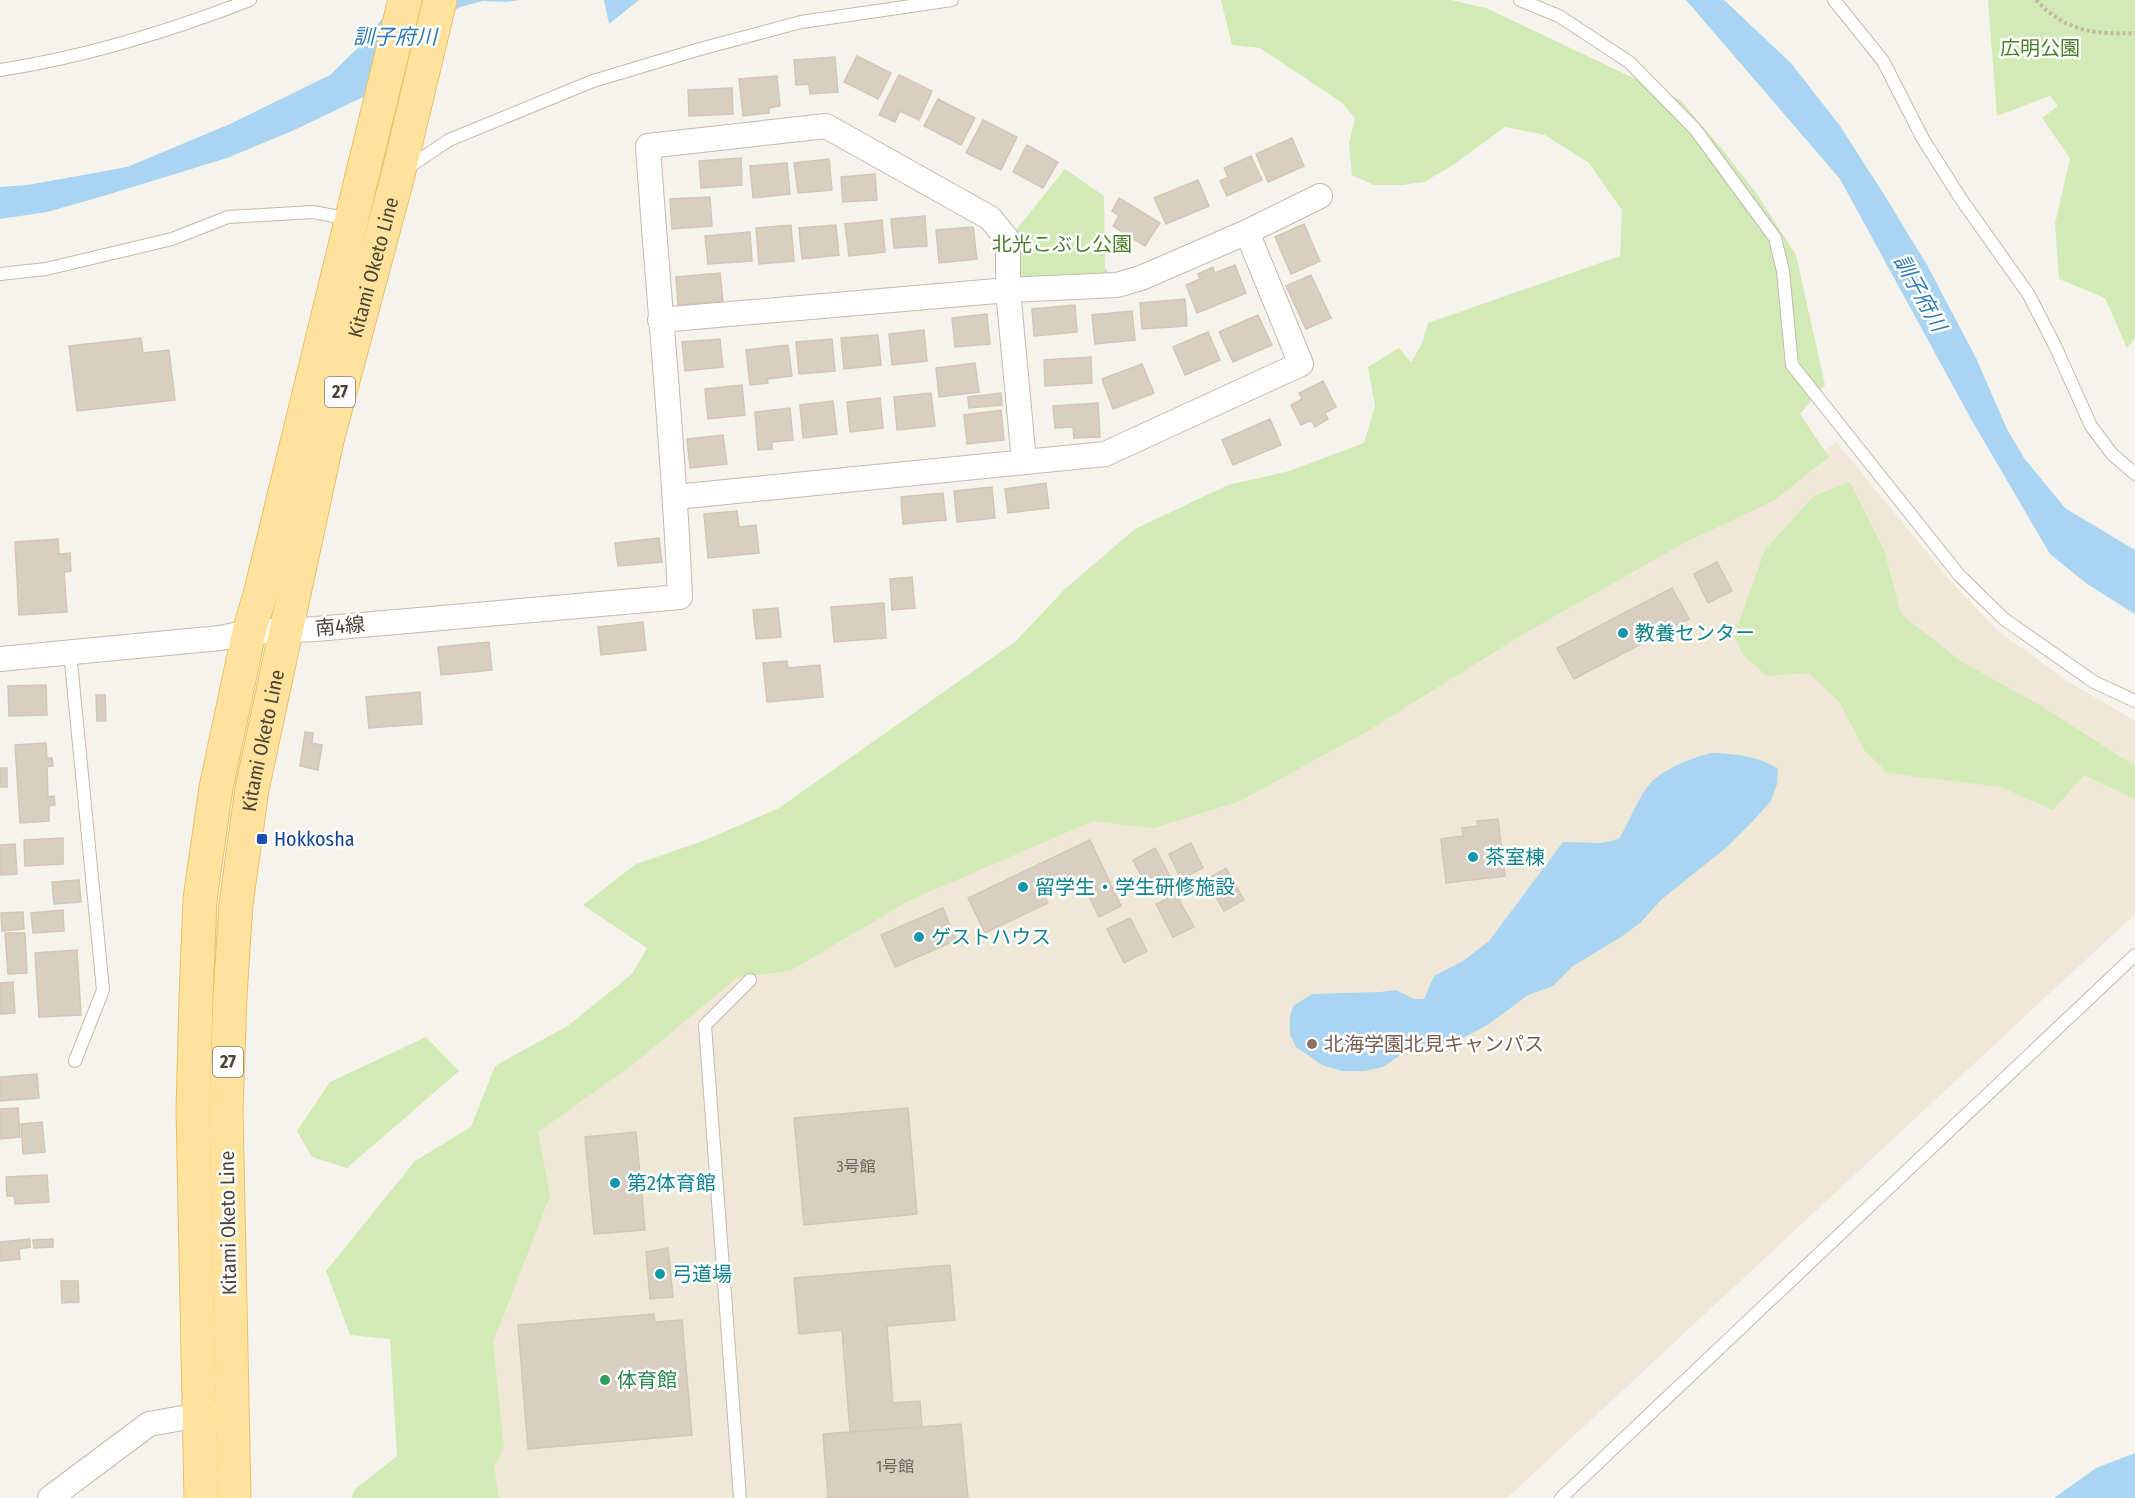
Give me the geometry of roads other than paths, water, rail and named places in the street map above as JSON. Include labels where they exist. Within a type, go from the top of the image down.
[{"type":"main road","name":"Kitami Oketo Line","points":[[201,1498],[193,1110],[200,899],[216,788],[249,632],[260,595],[405,0]]},
{"type":"main road","name":"Kitami Oketo Line","points":[[234,1498],[226,1110],[236,904],[252,789],[327,440],[400,165],[440,0]]},
{"type":"street","points":[[1024,462],[1008,290],[1008,240],[990,218],[826,126],[648,146],[660,320],[676,497],[1105,454],[1301,364],[1247,232]]},
{"type":"street","points":[[660,320],[1008,290],[1117,285],[1141,278],[1247,232],[1320,196]]},
{"type":"street","name":"南4線","points":[[0,658],[220,638],[249,632],[285,631],[680,597],[676,497]]},
{"type":"street","points":[[50,1498],[149,1424],[199,1415],[232,1416]]},
{"type":"lane","points":[[0,70],[80,54],[186,25],[250,0]]},
{"type":"lane","points":[[400,165],[449,140],[593,81],[700,49],[801,22],[952,0]]},
{"type":"lane","points":[[1520,0],[1559,16],[1629,62],[1695,129],[1775,238],[1783,271],[1792,365],[1959,575],[2004,619],[2094,682],[2135,701]]},
{"type":"lane","points":[[1834,0],[1883,61],[1929,149],[1961,199],[2029,295],[2091,426],[2112,454],[2135,474]]},
{"type":"lane","points":[[0,274],[46,268],[172,239],[228,217],[313,212],[351,219]]},
{"type":"lane","points":[[70,652],[103,990],[75,1061]]},
{"type":"lane","points":[[1561,1498],[2135,955]]},
{"type":"lane","points":[[740,1498],[705,1025],[750,980]]},
{"type":"water","name":"訓子府川","points":[[418,0],[520,0],[483,1],[460,7],[436,22],[378,90],[290,132],[227,158],[100,197],[47,212],[0,219],[0,187],[28,185],[127,167],[230,124],[330,75],[360,46],[390,9]]},
{"type":"water","points":[[604,0],[639,0],[609,24]]},
{"type":"water","name":"訓子府川","points":[[1686,0],[1724,0],[1791,63],[1840,126],[1927,265],[1976,358],[2007,429],[2024,458],[2065,508],[2135,550],[2135,614],[2087,584],[2050,554],[1971,419],[1840,179]]},
{"type":"water","points":[[1711,753],[1754,758],[1778,769],[1777,784],[1771,801],[1727,847],[1662,899],[1640,923],[1573,966],[1553,986],[1528,995],[1489,1024],[1444,1048],[1412,1047],[1383,1067],[1364,1071],[1342,1071],[1322,1065],[1296,1047],[1290,1035],[1290,1017],[1293,1006],[1312,994],[1396,990],[1414,999],[1424,999],[1434,976],[1463,961],[1489,941],[1563,842],[1601,843],[1619,839],[1651,782],[1675,766]]},
{"type":"water","points":[[2135,1453],[2135,1498],[2054,1498],[2096,1468]]},
{"type":"place","name":"教養センター","points":[[1623,633]]},
{"type":"place","name":"Hokkosha","points":[[262,839]]},
{"type":"place","name":"茶室棟","points":[[1473,857]]},
{"type":"place","name":"留学生・学生研修施設","points":[[1023,887]]},
{"type":"place","name":"ゲストハウス","points":[[919,937]]},
{"type":"place","name":"北海学園北見キャンパス","points":[[1312,1044]]},
{"type":"place","name":"第2体育館","points":[[615,1183]]},
{"type":"place","name":"弓道場","points":[[660,1274]]},
{"type":"place","name":"体育館","points":[[605,1380]]},
{"type":"park label","name":"広明公園","points":[[2040,48]]},
{"type":"park label","name":"北光こぶし公園","points":[[1062,244]]}]
